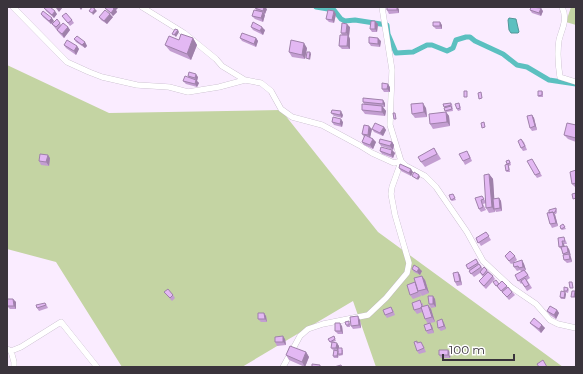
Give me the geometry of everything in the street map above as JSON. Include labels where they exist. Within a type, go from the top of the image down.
[{"type":"street","points":[[14,7],[67,62],[102,77],[137,84],[169,87],[188,92],[219,87],[245,80]]},
{"type":"street","points":[[142,7],[184,33],[216,59],[222,66],[245,80],[261,83],[271,90],[281,109],[292,118],[322,125],[372,153],[394,163],[401,161]]},
{"type":"street","points":[[382,7],[392,70],[390,125],[401,161],[406,166],[425,176],[436,187],[468,232],[483,261],[511,287],[536,304],[550,320],[558,324],[576,328]]},
{"type":"street","points":[[562,7],[565,13],[565,25],[560,39],[557,60],[560,77],[576,82]]},
{"type":"street","points":[[283,367],[300,336],[308,329],[323,324],[368,315],[386,298],[406,273],[409,263],[395,215],[391,194],[401,161]]},
{"type":"street","points":[[14,367],[14,362],[9,350],[21,346],[61,322],[97,367]]},
{"type":"shaded area","points":[[571,7],[576,7],[576,25],[566,22]]},
{"type":"shaded area","points":[[509,18],[516,19],[518,33],[511,33],[509,30]]},
{"type":"shaded area","points":[[7,65],[109,113],[281,110],[378,232],[563,367],[376,367],[353,301],[242,367],[122,367],[56,262],[7,249]]},
{"type":"building","points":[[50,7],[55,11],[52,15],[44,8]]},
{"type":"building","points":[[92,7],[95,9],[92,13],[89,11]]},
{"type":"building","points":[[114,7],[114,9],[111,13],[105,8]]},
{"type":"building","points":[[255,7],[264,7],[263,11]]},
{"type":"building","points":[[387,7],[397,7],[397,10],[387,10]]},
{"type":"building","points":[[531,7],[541,8],[539,13],[530,10]]},
{"type":"building","points":[[105,10],[110,14],[104,21],[99,17]]},
{"type":"building","points":[[254,10],[263,12],[261,18],[252,16]]},
{"type":"building","points":[[328,10],[334,11],[332,20],[326,19]]},
{"type":"building","points":[[43,11],[52,18],[49,21],[41,14]]},
{"type":"building","points":[[66,13],[72,20],[68,23],[62,16]]},
{"type":"building","points":[[57,19],[60,23],[56,27],[52,24]]},
{"type":"building","points":[[371,21],[375,21],[375,29],[370,29]]},
{"type":"building","points":[[253,22],[262,27],[260,31],[251,27]]},
{"type":"building","points":[[433,22],[440,22],[440,26],[433,26]]},
{"type":"building","points":[[63,23],[68,27],[62,34],[57,30]]},
{"type":"building","points":[[342,23],[347,24],[346,33],[341,33]]},
{"type":"building","points":[[175,29],[178,30],[174,35],[172,34]]},
{"type":"building","points":[[242,33],[256,38],[254,44],[240,38]]},
{"type":"building","points":[[181,34],[193,38],[187,54],[165,45],[169,36],[179,40]]},
{"type":"building","points":[[340,35],[348,35],[347,46],[339,46]]},
{"type":"building","points":[[77,36],[85,42],[82,45],[74,39]]},
{"type":"building","points":[[369,37],[378,38],[378,44],[369,43]]},
{"type":"building","points":[[67,40],[77,46],[74,51],[64,45]]},
{"type":"building","points":[[291,40],[304,43],[302,55],[289,52]]},
{"type":"building","points":[[307,52],[310,52],[309,59],[306,58]]},
{"type":"building","points":[[189,72],[196,74],[195,78],[188,76]]},
{"type":"building","points":[[185,76],[196,80],[195,84],[183,81]]},
{"type":"building","points":[[382,83],[388,84],[387,89],[382,89]]},
{"type":"building","points":[[464,91],[467,91],[467,97],[464,97]]},
{"type":"building","points":[[538,91],[542,91],[542,95],[538,96]]},
{"type":"building","points":[[481,92],[482,98],[479,99],[478,93]]},
{"type":"building","points":[[363,98],[383,100],[383,104],[363,102]]},
{"type":"building","points":[[423,103],[424,112],[412,114],[411,104]]},
{"type":"building","points":[[451,103],[451,105],[444,107],[443,104]]},
{"type":"building","points":[[459,103],[460,108],[457,109],[455,104]]},
{"type":"building","points":[[362,104],[382,106],[382,112],[362,110]]},
{"type":"building","points":[[451,106],[452,109],[445,111],[444,108]]},
{"type":"building","points":[[332,110],[341,111],[340,115],[331,113]]},
{"type":"building","points":[[446,112],[447,122],[430,124],[429,114]]},
{"type":"building","points":[[393,113],[395,113],[396,119],[394,119]]},
{"type":"building","points":[[532,115],[535,126],[530,128],[527,116]]},
{"type":"building","points":[[333,117],[341,119],[340,124],[332,122]]},
{"type":"building","points":[[484,122],[485,127],[482,128],[481,123]]},
{"type":"building","points":[[375,123],[384,127],[380,133],[372,129]]},
{"type":"building","points":[[567,123],[576,125],[576,138],[564,135]]},
{"type":"building","points":[[364,125],[369,126],[368,135],[362,134]]},
{"type":"building","points":[[365,135],[373,139],[370,145],[362,142]]},
{"type":"building","points":[[380,139],[392,142],[390,146],[379,143]]},
{"type":"building","points":[[521,139],[525,146],[521,148],[518,141]]},
{"type":"building","points":[[381,147],[392,150],[391,155],[380,151]]},
{"type":"building","points":[[434,148],[437,154],[421,162],[418,157]]},
{"type":"building","points":[[467,151],[470,158],[463,161],[459,154]]},
{"type":"building","points":[[40,154],[48,155],[46,162],[39,161]]},
{"type":"building","points":[[532,159],[540,173],[535,175],[527,161]]},
{"type":"building","points":[[400,164],[411,169],[409,173],[399,168]]},
{"type":"building","points":[[508,164],[509,170],[506,171],[505,165]]},
{"type":"building","points":[[576,170],[576,183],[572,184],[570,172]]},
{"type":"building","points":[[414,172],[419,175],[417,179],[412,176]]},
{"type":"building","points":[[489,174],[492,207],[486,208],[484,175]]},
{"type":"building","points":[[576,193],[576,198],[573,199],[572,194]]},
{"type":"building","points":[[453,194],[455,198],[451,200],[449,195]]},
{"type":"building","points":[[482,196],[484,199],[481,200],[483,207],[479,209],[475,198]]},
{"type":"building","points":[[499,198],[500,208],[494,209],[493,199]]},
{"type":"building","points":[[556,208],[555,212],[549,213],[549,210]]},
{"type":"building","points":[[553,212],[556,223],[550,224],[547,213]]},
{"type":"building","points":[[563,224],[565,227],[561,229],[560,226]]},
{"type":"building","points":[[486,232],[489,236],[478,243],[476,238]]},
{"type":"building","points":[[564,237],[565,241],[562,241],[563,246],[559,247],[558,238]]},
{"type":"building","points":[[567,246],[568,252],[563,254],[561,247]]},
{"type":"building","points":[[510,251],[515,256],[509,261],[505,256]]},
{"type":"building","points":[[569,254],[570,259],[564,260],[563,255]]},
{"type":"building","points":[[476,259],[478,263],[468,269],[466,265]]},
{"type":"building","points":[[522,260],[523,267],[514,267],[513,263]]},
{"type":"building","points":[[479,264],[481,267],[471,274],[469,271]]},
{"type":"building","points":[[414,265],[419,268],[417,272],[412,269]]},
{"type":"building","points":[[484,267],[487,270],[483,275],[480,272]]},
{"type":"building","points":[[524,270],[528,275],[518,281],[515,275]]},
{"type":"building","points":[[458,272],[460,281],[455,282],[453,273]]},
{"type":"building","points":[[488,272],[493,276],[484,286],[479,281]]},
{"type":"building","points":[[422,276],[426,289],[418,291],[414,278]]},
{"type":"building","points":[[525,278],[529,285],[525,287],[521,281]]},
{"type":"building","points":[[496,280],[499,284],[496,286],[493,282]]},
{"type":"building","points":[[502,281],[507,286],[501,291],[497,286]]},
{"type":"building","points":[[415,282],[418,292],[410,295],[407,285]]},
{"type":"building","points":[[569,282],[572,282],[573,288],[570,288]]},
{"type":"building","points":[[508,287],[512,292],[507,297],[502,292]]},
{"type":"building","points":[[564,287],[568,288],[567,291],[564,291]]},
{"type":"building","points":[[168,289],[173,295],[170,298],[164,292]]},
{"type":"building","points":[[561,291],[565,292],[564,298],[560,297]]},
{"type":"building","points":[[572,291],[575,291],[574,297],[571,297]]},
{"type":"building","points":[[428,296],[433,296],[433,304],[429,304]]},
{"type":"building","points":[[7,299],[13,299],[14,306],[7,306]]},
{"type":"building","points":[[420,300],[422,306],[421,308],[414,310],[412,303]]},
{"type":"building","points":[[45,303],[46,305],[37,308],[36,305]]},
{"type":"building","points":[[428,305],[432,317],[425,319],[421,307]]},
{"type":"building","points":[[550,306],[557,310],[554,315],[547,311]]},
{"type":"building","points":[[391,307],[393,312],[385,315],[383,310]]},
{"type":"building","points":[[258,313],[264,313],[265,319],[258,319]]},
{"type":"building","points":[[358,316],[359,325],[351,326],[350,317]]},
{"type":"building","points":[[534,318],[542,325],[539,329],[530,323]]},
{"type":"building","points":[[442,319],[444,326],[438,328],[437,321]]},
{"type":"building","points":[[349,321],[349,325],[346,325],[345,322]]},
{"type":"building","points":[[335,323],[340,323],[341,331],[335,331]]},
{"type":"building","points":[[430,323],[432,329],[426,331],[424,325]]},
{"type":"building","points":[[283,336],[283,342],[275,342],[275,337]]},
{"type":"building","points":[[334,336],[335,339],[330,342],[328,339]]},
{"type":"building","points":[[417,341],[417,343],[421,342],[424,348],[417,351],[414,342]]},
{"type":"building","points":[[332,342],[337,343],[336,348],[331,348]]},
{"type":"building","points":[[290,346],[306,352],[302,362],[286,355]]},
{"type":"building","points":[[338,348],[342,348],[342,354],[338,354]]},
{"type":"building","points":[[334,350],[338,351],[337,356],[333,356]]},
{"type":"building","points":[[439,350],[448,350],[448,355],[439,355]]},
{"type":"building","points":[[543,360],[547,367],[539,367],[537,364]]},
{"type":"building","points":[[312,364],[320,365],[320,367],[312,367]]},
{"type":"waterway","points":[[316,7],[334,10],[341,19],[345,21],[355,20],[387,25],[388,34],[396,53],[413,52],[427,45],[432,45],[447,51],[453,48],[456,40],[470,37],[475,41],[503,54],[517,65],[527,67],[549,80],[576,84]]}]
